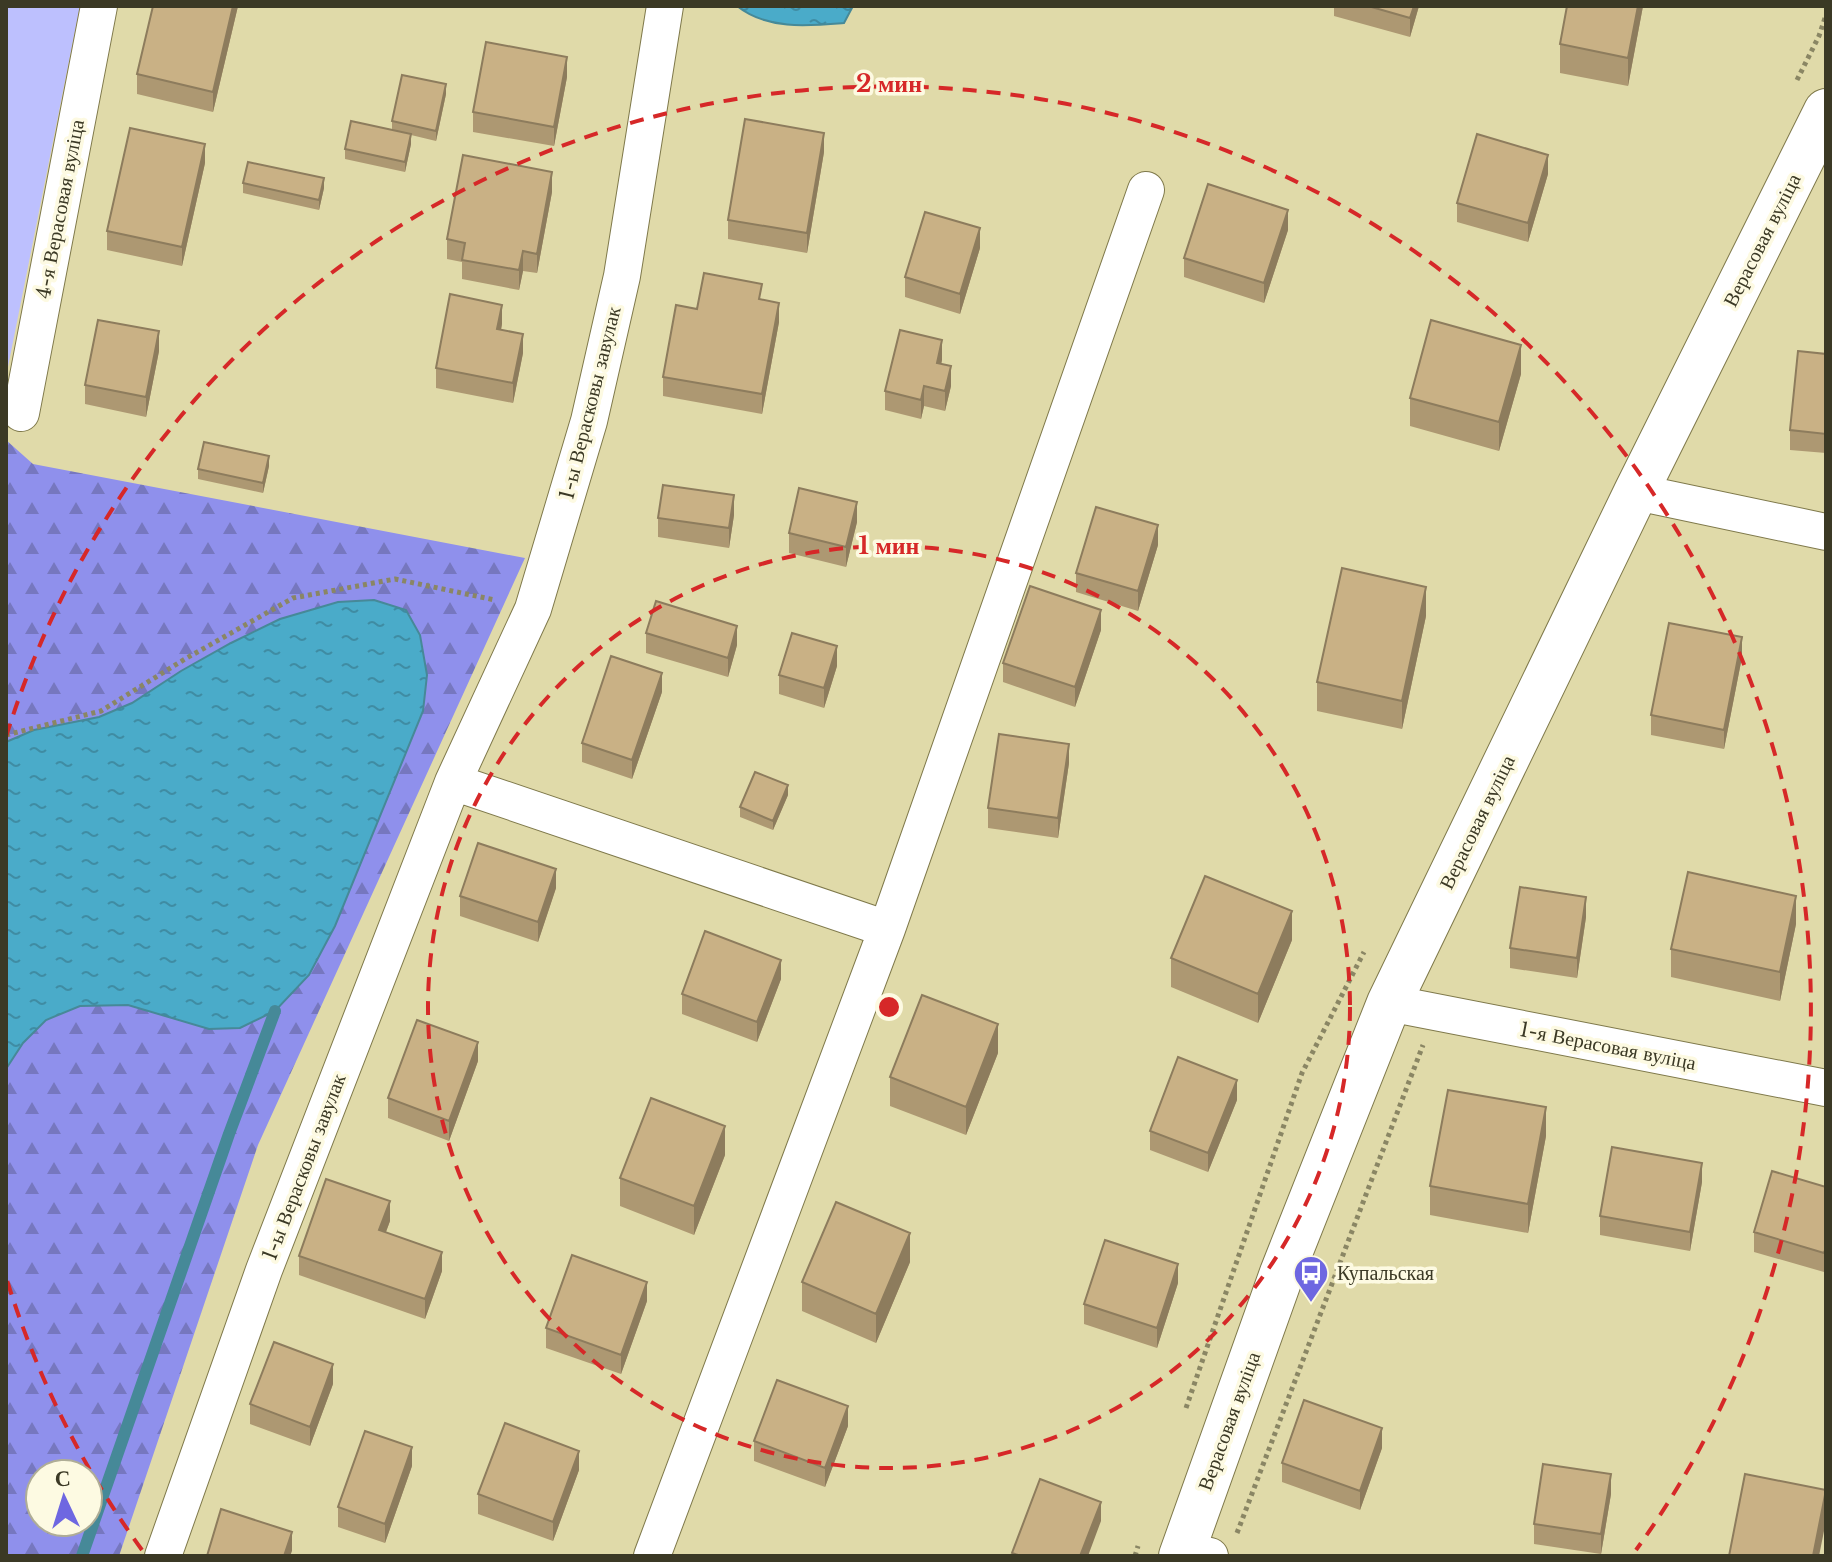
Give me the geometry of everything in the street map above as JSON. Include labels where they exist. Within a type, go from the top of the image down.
[{"type":"street","name":"4-я Верасовая вуліца","points":[[21,413],[99,6]]},
{"type":"street","name":"1-ы Верасковы завулак","points":[[163,1556],[264,1270],[453,782],[533,609],[589,421],[618,290],[665,6]]},
{"type":"street","name":"Верасовая вуліца","points":[[1202,1551],[1282,1273],[1389,1003],[1636,492],[1826,111]]},
{"type":"street","points":[[652,1556],[887,929],[1146,190]]},
{"type":"street","points":[[1636,492],[1826,532]]},
{"type":"street","points":[[453,782],[887,929]]},
{"type":"street","name":"1-я Верасовая вуліца","points":[[1389,1003],[1826,1088]]},
{"type":"path","points":[[6,735],[101,711],[293,598],[395,579],[533,609]]},
{"type":"path","points":[[1202,1551],[1436,1012]]},
{"type":"shaded area","points":[[6,6],[80,6],[6,377]]},
{"type":"green space","points":[[6,440],[33,464],[525,558],[258,1145],[119,1556],[6,1556],[6,1069],[23,1043],[46,1020],[80,1006],[128,1005],[172,1018],[309,975],[335,926],[423,712],[427,675],[338,602],[280,619],[181,671],[132,703],[99,717],[34,730],[6,742]]},
{"type":"water","points":[[737,6],[853,6],[844,23],[788,25],[761,19]]},
{"type":"water","points":[[374,600],[406,610],[420,635],[427,675],[423,711],[335,926],[309,975],[275,1011],[240,1028],[209,1029],[128,1005],[80,1006],[46,1020],[23,1043],[6,1069],[6,742],[34,730],[99,717],[132,703],[181,671],[280,619],[338,602]]},
{"type":"building","points":[[153,6],[233,6],[213,92],[137,74]]},
{"type":"building","points":[[1368,6],[1414,6],[1410,18]]},
{"type":"building","points":[[1567,6],[1638,6],[1628,58],[1560,44]]},
{"type":"building","points":[[486,42],[567,57],[554,127],[473,112]]},
{"type":"building","points":[[402,75],[446,84],[436,131],[392,121]]},
{"type":"building","points":[[745,119],[824,133],[807,233],[728,220]]},
{"type":"building","points":[[351,121],[411,134],[405,162],[345,149]]},
{"type":"building","points":[[130,128],[205,144],[182,247],[107,231]]},
{"type":"building","points":[[1477,134],[1548,155],[1528,223],[1457,203]]},
{"type":"building","points":[[463,155],[552,172],[537,254],[523,251],[519,270],[462,260],[465,243],[447,239]]},
{"type":"building","points":[[248,162],[324,178],[319,200],[243,183]]},
{"type":"building","points":[[1208,184],[1288,210],[1264,283],[1184,258]]},
{"type":"building","points":[[925,212],[980,228],[960,294],[905,277]]},
{"type":"building","points":[[704,273],[762,284],[759,299],[779,303],[762,394],[663,377],[676,305],[697,309]]},
{"type":"building","points":[[450,294],[502,305],[497,329],[523,334],[513,383],[436,368]]},
{"type":"building","points":[[98,320],[159,331],[146,397],[85,385]]},
{"type":"building","points":[[1431,320],[1521,345],[1499,422],[1410,398]]},
{"type":"building","points":[[900,330],[942,340],[937,363],[951,366],[945,391],[924,386],[921,400],[885,391]]},
{"type":"building","points":[[1798,351],[1826,354],[1826,434],[1790,430]]},
{"type":"building","points":[[204,442],[269,456],[263,483],[198,469]]},
{"type":"building","points":[[663,485],[734,495],[729,528],[658,518]]},
{"type":"building","points":[[799,488],[857,502],[846,547],[789,533]]},
{"type":"building","points":[[1096,507],[1158,525],[1138,591],[1076,573]]},
{"type":"building","points":[[1342,568],[1426,587],[1402,701],[1317,682]]},
{"type":"building","points":[[1030,586],[1101,610],[1075,687],[1003,663]]},
{"type":"building","points":[[656,601],[737,626],[728,658],[646,633]]},
{"type":"building","points":[[1669,623],[1742,637],[1724,730],[1651,715]]},
{"type":"building","points":[[792,633],[837,646],[824,688],[779,675]]},
{"type":"building","points":[[611,656],[662,673],[632,760],[582,743]]},
{"type":"building","points":[[999,734],[1069,744],[1058,818],[988,808]]},
{"type":"building","points":[[755,772],[788,785],[773,821],[740,807]]},
{"type":"building","points":[[478,843],[556,869],[538,922],[460,896]]},
{"type":"building","points":[[1688,872],[1796,896],[1780,972],[1671,949]]},
{"type":"building","points":[[1205,876],[1292,911],[1258,994],[1171,958]]},
{"type":"building","points":[[1520,887],[1586,897],[1577,958],[1510,948]]},
{"type":"building","points":[[705,931],[781,960],[757,1022],[682,994]]},
{"type":"building","points":[[922,995],[998,1024],[966,1107],[890,1077]]},
{"type":"building","points":[[417,1020],[478,1042],[449,1121],[388,1098]]},
{"type":"building","points":[[1178,1057],[1237,1080],[1208,1153],[1150,1131]]},
{"type":"building","points":[[1448,1090],[1546,1107],[1528,1204],[1430,1186]]},
{"type":"building","points":[[651,1098],[725,1126],[694,1206],[620,1178]]},
{"type":"building","points":[[1612,1147],[1702,1163],[1690,1232],[1600,1216]]},
{"type":"building","points":[[1772,1171],[1826,1187],[1824,1253],[1754,1232]]},
{"type":"building","points":[[326,1179],[390,1201],[379,1230],[442,1252],[425,1299],[299,1256]]},
{"type":"building","points":[[836,1202],[910,1233],[876,1314],[802,1282]]},
{"type":"building","points":[[1105,1240],[1178,1264],[1157,1328],[1084,1304]]},
{"type":"building","points":[[572,1255],[647,1282],[621,1355],[546,1328]]},
{"type":"building","points":[[274,1342],[333,1364],[310,1427],[250,1404]]},
{"type":"building","points":[[777,1380],[848,1406],[825,1468],[754,1441]]},
{"type":"building","points":[[1304,1400],[1382,1428],[1360,1491],[1282,1463]]},
{"type":"building","points":[[505,1423],[579,1451],[553,1522],[478,1494]]},
{"type":"building","points":[[365,1431],[412,1447],[385,1524],[338,1507]]},
{"type":"building","points":[[1543,1464],[1611,1474],[1601,1534],[1534,1524]]},
{"type":"building","points":[[1745,1474],[1826,1490],[1813,1556],[1729,1556]]},
{"type":"building","points":[[1040,1479],[1101,1502],[1080,1556],[1021,1556],[1012,1553]]},
{"type":"building","points":[[221,1509],[292,1532],[284,1556],[207,1556]]},
{"type":"waterway","points":[[82,1556],[275,1011]]},
{"type":"place","name":"Купальская","points":[[1311,1304]]}]
